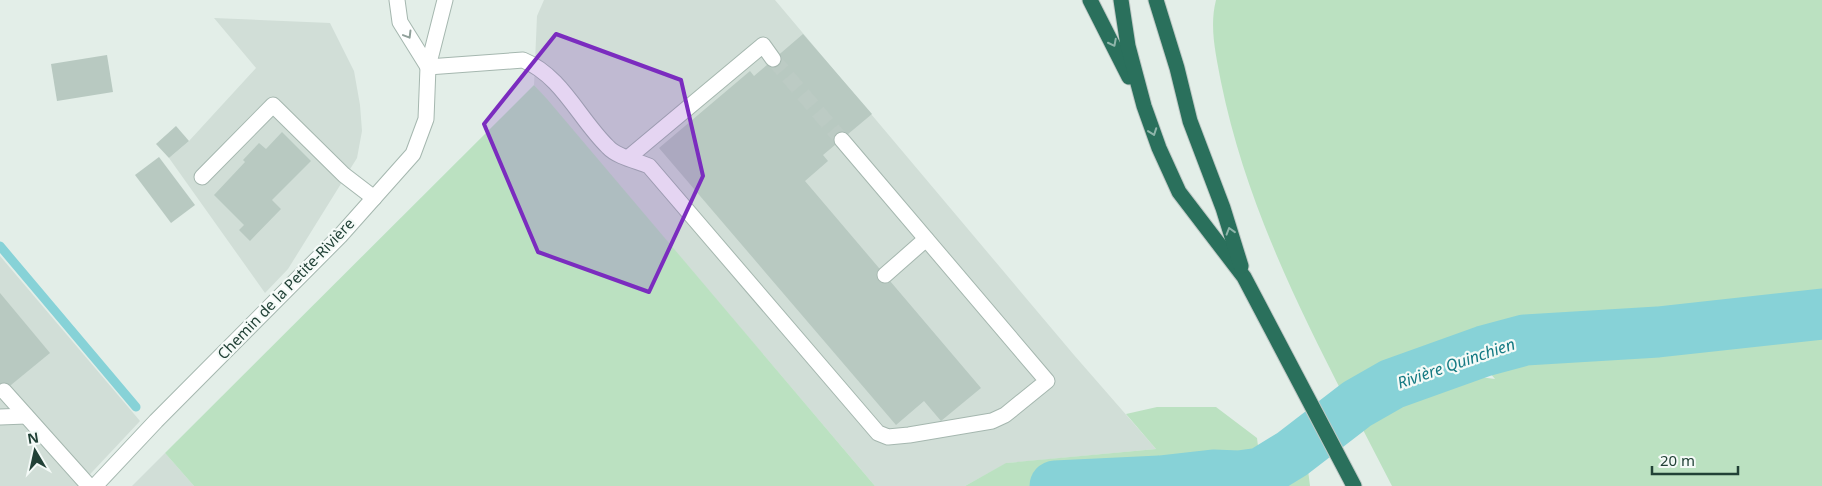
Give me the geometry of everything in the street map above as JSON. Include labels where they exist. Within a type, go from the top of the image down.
[{"type":"highway","points":[[1090,0],[1144,106]]},
{"type":"highway","points":[[1121,0],[1128,46],[1144,106],[1159,148],[1179,192],[1244,278],[1354,486]]},
{"type":"highway","points":[[1156,0],[1177,68],[1190,121],[1222,208],[1244,278]]},
{"type":"street","points":[[397,0],[400,22],[428,67],[505,60],[523,60],[537,66],[549,76],[609,149],[649,166],[878,433],[888,437],[992,421],[1005,415],[1047,381],[842,140]]},
{"type":"street","name":"Chemin de la Petite-Rivière","points":[[95,486],[374,198],[413,154],[426,119],[428,67],[445,0]]},
{"type":"street","points":[[628,157],[763,45],[773,59]]},
{"type":"street","points":[[202,177],[273,105],[303,143],[374,198]]},
{"type":"street","points":[[885,275],[926,239]]},
{"type":"street","points":[[4,391],[88,486]]},
{"type":"street","points":[[0,417],[26,416]]},
{"type":"highlighted area","points":[[556,34],[681,80],[703,176],[649,292],[538,252],[484,124]]},
{"type":"shaded area","points":[[544,0],[775,0],[1074,355],[1156,449],[1007,463],[965,486],[875,486],[534,85],[537,16]]},
{"type":"shaded area","points":[[214,18],[330,23],[354,71],[362,131],[357,158],[288,269],[265,293],[169,158],[189,141],[256,68]]},
{"type":"shaded area","points":[[0,256],[140,421],[79,486],[0,486]]},
{"type":"shaded area","points":[[165,453],[194,486],[132,486]]},
{"type":"green space","points":[[1216,0],[1822,0],[1822,486],[1392,486],[1360,424],[1404,389],[1446,379],[1472,376],[1495,379],[1469,348],[1442,354],[1345,398],[1289,283],[1272,244],[1243,165],[1231,124],[1215,51],[1213,20]]},
{"type":"green space","points":[[534,85],[875,486],[194,486],[165,453]]},
{"type":"green space","points":[[1157,407],[1216,407],[1257,438],[1263,486],[965,486],[1006,463],[1156,449],[1126,414]]},
{"type":"green space","points":[[1307,462],[1310,486],[1267,486]]},
{"type":"building","points":[[803,34],[872,114],[823,155],[828,161],[805,181],[981,388],[941,421],[924,401],[896,425],[659,148],[750,71],[754,76]]},
{"type":"building","points":[[107,55],[113,92],[57,101],[51,64]]},
{"type":"building","points":[[176,126],[189,141],[169,158],[156,144]]},
{"type":"building","points":[[282,132],[311,161],[272,200],[281,209],[250,241],[239,230],[244,225],[214,195],[245,162],[243,160],[259,143],[266,149]]},
{"type":"building","points":[[159,157],[195,205],[171,223],[135,175]]},
{"type":"building","points":[[0,293],[50,353],[0,394]]},
{"type":"waterway","points":[[0,246],[136,407]]},
{"type":"waterway","name":"Rivière Quinchien","points":[[1055,486],[1160,481],[1213,475],[1239,476],[1261,473],[1292,454],[1357,404],[1392,384],[1484,351],[1525,340],[1658,332],[1822,314]]},
{"type":"tunnel","points":[[773,59],[842,140]]}]
